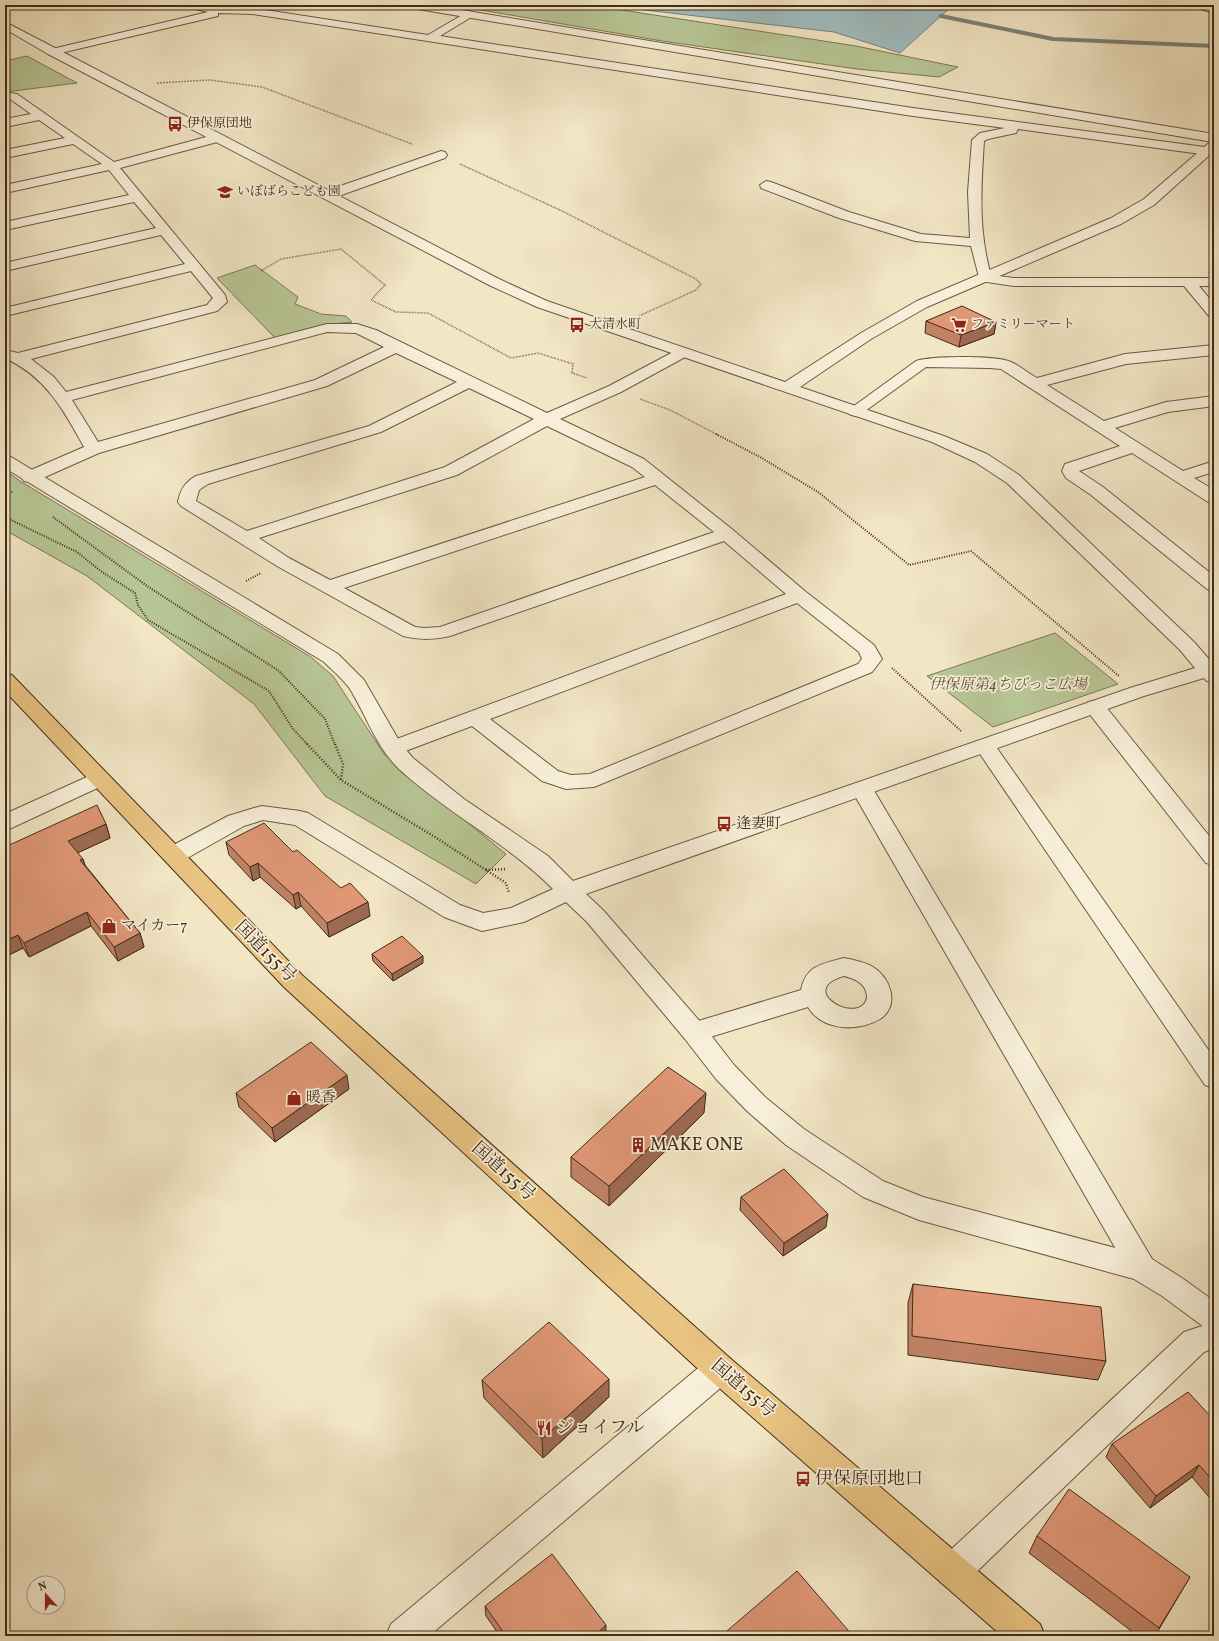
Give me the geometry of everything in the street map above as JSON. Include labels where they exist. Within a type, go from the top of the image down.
[{"type":"highway","name":"国道155号","points":[[5,679],[98,779],[174,855],[203,888],[293,981],[720,1370],[1028,1636]]},
{"type":"street","points":[[191,5],[206,8],[253,11],[913,112],[1211,148]]},
{"type":"street","points":[[412,5],[1214,138]]},
{"type":"street","points":[[1197,5],[1214,10]]},
{"type":"street","points":[[52,52],[139,33],[184,20],[232,10]]},
{"type":"street","points":[[430,38],[469,14]]},
{"type":"street","points":[[5,25],[52,52],[494,282],[542,304],[682,353],[938,439],[981,458],[1013,479],[1187,646],[1211,673],[1137,692],[862,790],[569,891],[516,916],[482,922],[452,910],[300,818],[262,813],[236,821],[174,855]]},
{"type":"street","points":[[5,95],[13,96],[112,166],[139,197],[220,298],[220,302],[212,308],[11,355]]},
{"type":"street","points":[[5,122],[40,116]]},
{"type":"street","points":[[985,278],[981,266],[974,205],[978,140],[984,136],[1031,126]]},
{"type":"street","points":[[5,189],[112,166],[217,138]]},
{"type":"street","points":[[5,154],[75,140]]},
{"type":"street","points":[[787,388],[866,336],[922,304],[1116,221],[1148,202],[1211,148]]},
{"type":"street","points":[[328,195],[441,155]]},
{"type":"street","points":[[766,185],[844,215],[920,238],[978,243]]},
{"type":"street","points":[[5,226],[139,197]]},
{"type":"street","points":[[5,267],[164,230]]},
{"type":"street","points":[[5,312],[194,266]]},
{"type":"street","points":[[985,278],[1014,282],[1214,282]]},
{"type":"street","points":[[1188,282],[1211,308]]},
{"type":"street","points":[[64,397],[327,328],[345,326],[362,328],[396,347],[638,463],[727,534],[799,596],[867,649],[872,659],[865,668],[594,780],[582,782],[558,781],[476,719]]},
{"type":"street","points":[[30,477],[93,448],[307,388],[321,383],[396,347]]},
{"type":"street","points":[[1034,384],[1125,359],[1214,350]]},
{"type":"street","points":[[245,537],[451,471],[548,419],[615,389],[682,353]]},
{"type":"street","points":[[11,355],[46,378],[64,397],[93,448]]},
{"type":"street","points":[[855,411],[921,364],[927,362],[997,363],[1005,365],[1214,498]]},
{"type":"street","points":[[469,382],[375,429],[202,480],[193,485],[189,490],[187,502],[191,506],[245,537],[282,562],[410,632],[436,634],[727,534]]},
{"type":"street","points":[[1101,426],[1166,407],[1214,401]]},
{"type":"street","points":[[1133,447],[1071,468],[1070,471],[1214,585]]},
{"type":"street","points":[[5,460],[30,477],[61,494],[222,593],[315,647],[336,663],[357,684],[393,748],[406,763],[456,804],[540,862],[595,916],[694,1032],[725,1072],[756,1104],[795,1137],[873,1189],[919,1208],[1142,1268],[1172,1287],[1214,1318]]},
{"type":"street","points":[[1181,477],[1214,466]]},
{"type":"street","points":[[330,587],[658,479]]},
{"type":"street","points":[[393,748],[476,719],[799,596]]},
{"type":"street","points":[[1095,707],[1214,857]]},
{"type":"street","points":[[985,746],[1214,1078]]},
{"type":"street","points":[[5,823],[98,779]]},
{"type":"street","points":[[862,790],[1142,1268]]},
{"type":"street","points":[[694,1032],[813,996]]},
{"type":"street","points":[[953,1571],[1194,1342],[1214,1335]]},
{"type":"street","points":[[403,1636],[720,1370]]},
{"type":"path","points":[[126,90],[184,80],[211,79],[239,82],[262,87],[441,155],[560,210],[696,279],[701,284],[696,290],[611,328]]},
{"type":"path","points":[[261,272],[281,260],[341,250],[385,284],[371,300],[396,312],[428,313],[511,358],[538,352],[573,364],[572,372],[670,410],[760,457],[818,492],[909,565],[971,551],[1137,692]]},
{"type":"path","points":[[61,494],[50,515],[147,586],[279,671],[325,719],[344,764],[341,780]]},
{"type":"path","points":[[5,511],[11,520],[77,552],[102,572],[135,593],[138,605],[148,620],[269,691],[293,729],[341,780],[435,837],[506,883],[516,916]]},
{"type":"path","points":[[222,593],[282,562]]},
{"type":"path","points":[[872,659],[886,662],[963,733]]},
{"type":"green space","points":[[452,5],[589,5],[856,46],[958,67],[939,77],[857,69],[662,41]]},
{"type":"green space","points":[[27,56],[77,83],[5,92],[5,61]]},
{"type":"green space","points":[[255,265],[298,297],[295,304],[321,314],[346,316],[352,322],[325,325],[275,338],[217,278]]},
{"type":"green space","points":[[5,470],[20,481],[311,657],[333,676],[384,754],[506,854],[476,884],[325,796],[254,704],[87,576],[5,530]]},
{"type":"green space","name":"伊保原第4ちびっこ広場","points":[[1055,633],[1118,684],[993,727],[927,676]]},
{"type":"water","points":[[953,5],[900,53],[834,32],[610,6]]},
{"type":"building","points":[[962,306],[996,322],[961,335],[926,321]]},
{"type":"building","points":[[97,805],[106,824],[68,841],[83,859],[80,860],[140,933],[114,947],[87,912],[24,943],[18,935],[5,941],[5,847]]},
{"type":"building","points":[[264,823],[293,852],[297,850],[341,888],[350,883],[368,902],[327,923],[298,892],[293,895],[258,863],[250,867],[226,842]]},
{"type":"building","points":[[402,936],[423,956],[392,974],[372,954]]},
{"type":"building","name":"暖香","points":[[311,1042],[347,1075],[272,1128],[236,1093]]},
{"type":"building","name":"MAKE ONE","points":[[668,1067],[706,1093],[609,1186],[571,1157]]},
{"type":"building","points":[[784,1169],[828,1214],[784,1243],[741,1197]]},
{"type":"building","points":[[913,1284],[1101,1307],[1106,1361],[912,1336]]},
{"type":"building","name":"ジョイフル","points":[[549,1322],[609,1379],[542,1439],[482,1380]]},
{"type":"building","points":[[1188,1392],[1214,1420],[1214,1482],[1199,1465],[1156,1496],[1112,1444]]},
{"type":"building","points":[[1069,1489],[1190,1577],[1159,1628],[1037,1536]]},
{"type":"building","points":[[552,1554],[606,1625],[594,1636],[506,1636],[485,1606]]},
{"type":"building","points":[[797,1571],[853,1636],[721,1636]]},
{"type":"waterway","points":[[941,16],[1053,39],[1214,46]]},
{"type":"place","name":"伊保原団地","points":[[175,124]]},
{"type":"place","name":"いぼばらこども園","points":[[225,192]]},
{"type":"place","name":"大清水町","points":[[577,325]]},
{"type":"place","name":"ファミリーマート","points":[[959,325]]},
{"type":"place","name":"逢妻町","points":[[724,824]]},
{"type":"place","name":"マイカー7","points":[[109,926]]},
{"type":"place","name":"暖香","points":[[294,1098]]},
{"type":"place","name":"MAKE ONE","points":[[638,1145]]},
{"type":"place","name":"ジョイフル","points":[[544,1428]]},
{"type":"place","name":"伊保原団地口","points":[[803,1479]]}]
